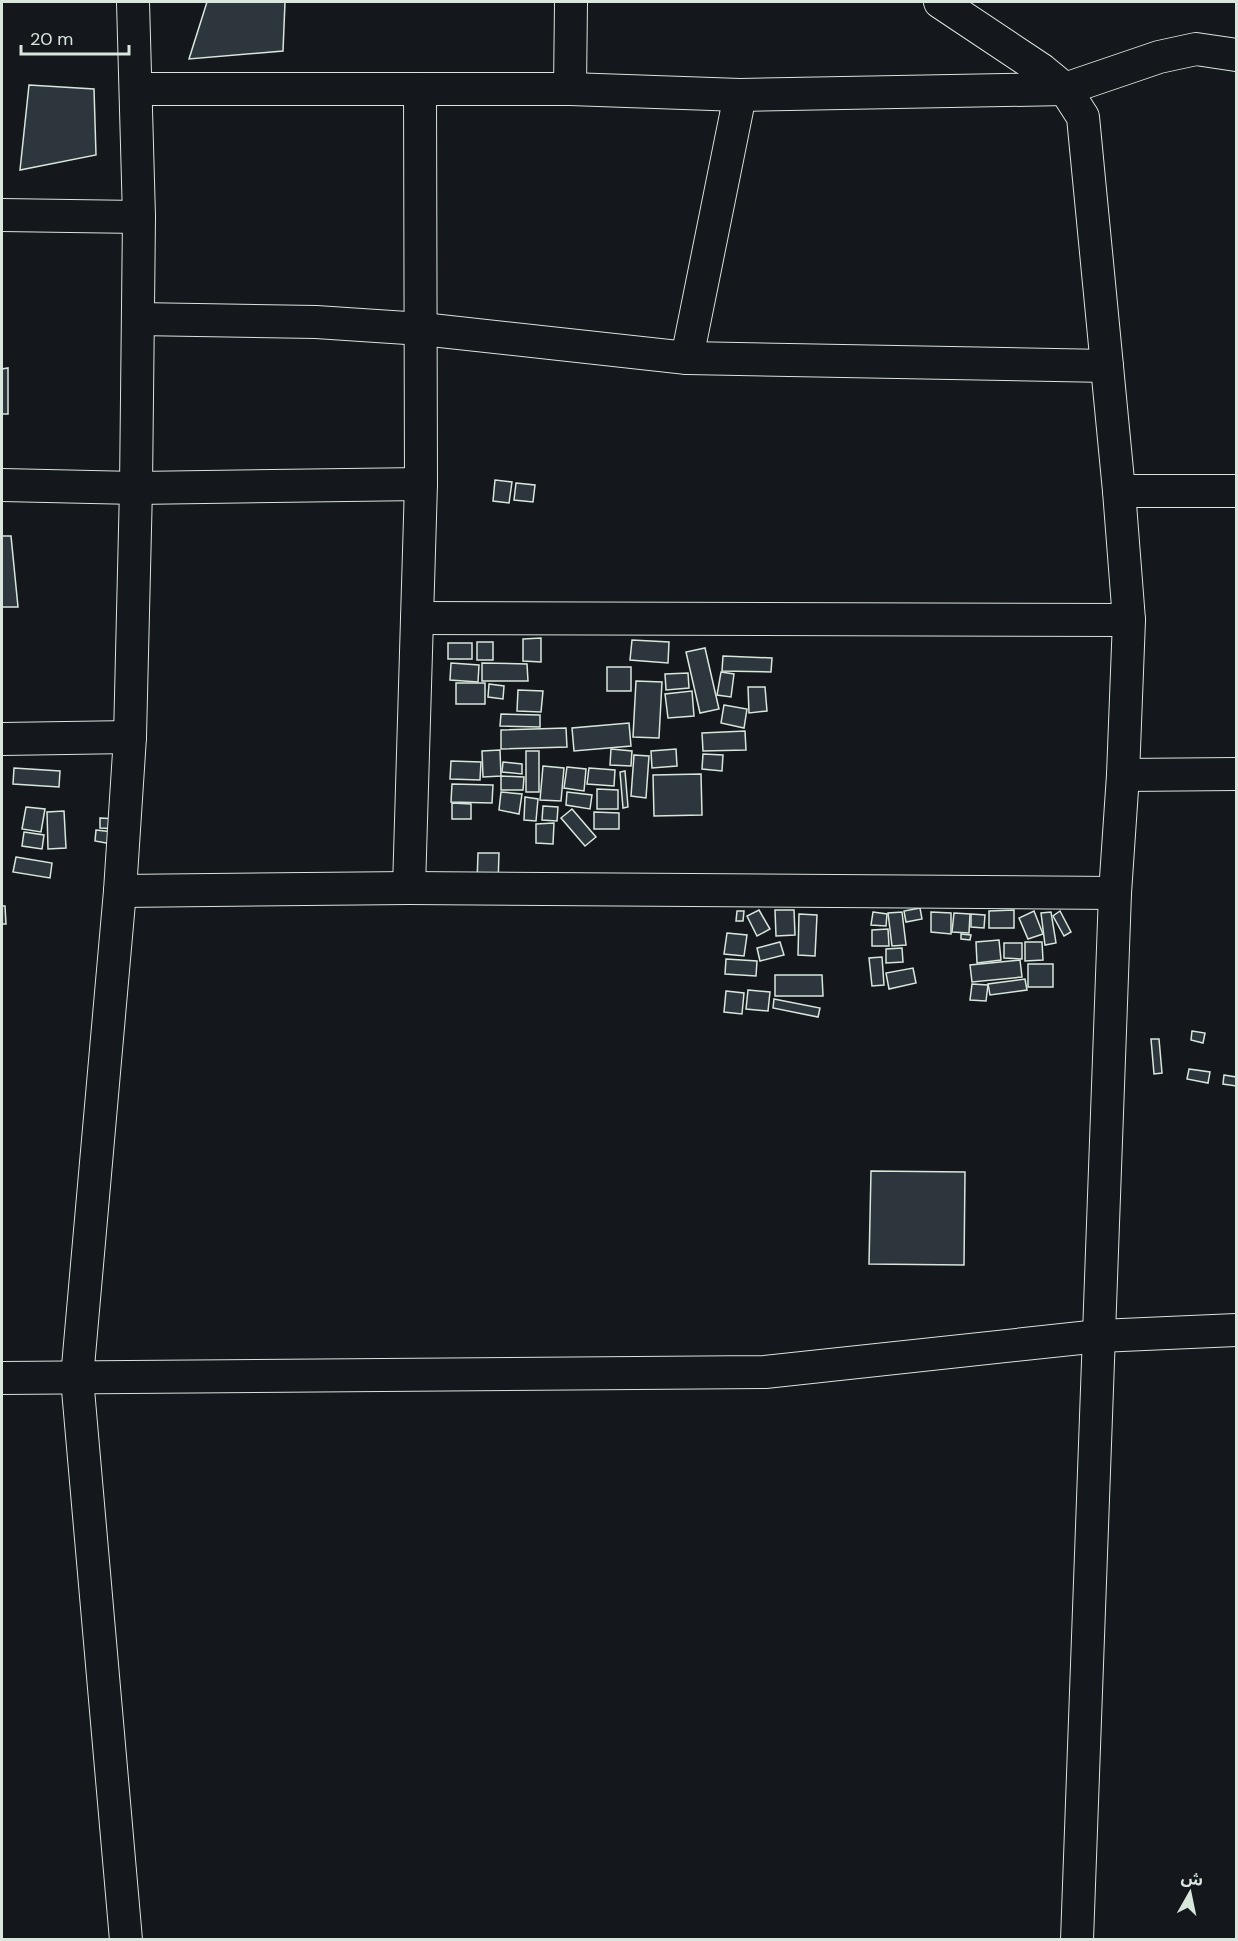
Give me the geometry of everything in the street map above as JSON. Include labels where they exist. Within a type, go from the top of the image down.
[{"type":"street","points":[[126,1940],[77,1378],[120,891],[130,737],[139,217],[133,2]]},
{"type":"street","points":[[570,89],[571,2]]},
{"type":"street","points":[[940,2],[1042,70],[1065,89],[1083,117],[1129,620],[1123,775],[1115,893],[1077,1940]]},
{"type":"street","points":[[137,89],[570,89],[740,95],[1065,89],[1159,57],[1196,49],[1236,55]]},
{"type":"street","points":[[409,888],[415,749],[421,483],[420,89]]},
{"type":"street","points":[[687,358],[740,95]]},
{"type":"street","points":[[2,215],[139,217]]},
{"type":"street","points":[[138,319],[316,322],[422,329],[687,358],[1107,366]]},
{"type":"street","points":[[2,485],[136,488],[421,483]]},
{"type":"street","points":[[1119,491],[1236,491]]},
{"type":"street","points":[[417,618],[1129,620]]},
{"type":"street","points":[[2,739],[130,737]]},
{"type":"street","points":[[1123,775],[1236,774]]},
{"type":"street","points":[[120,891],[409,888],[1115,893]]},
{"type":"street","points":[[2,1378],[765,1372],[1099,1336],[1236,1330]]},
{"type":"building","points":[[207,2],[285,2],[283,51],[189,59]]},
{"type":"building","points":[[29,85],[94,89],[96,155],[20,170]]},
{"type":"building","points":[[8,368],[8,414],[2,414],[2,369]]},
{"type":"building","points":[[495,480],[512,482],[509,503],[493,501]]},
{"type":"building","points":[[516,483],[535,485],[533,502],[514,500]]},
{"type":"building","points":[[2,536],[11,536],[18,607],[2,607]]},
{"type":"building","points":[[541,638],[541,662],[523,661],[523,639]]},
{"type":"building","points":[[632,640],[669,642],[668,663],[630,660]]},
{"type":"building","points":[[477,642],[493,642],[493,660],[477,660]]},
{"type":"building","points":[[448,643],[472,643],[472,659],[448,659]]},
{"type":"building","points":[[705,648],[719,709],[700,713],[686,652]]},
{"type":"building","points":[[723,656],[772,658],[771,672],[722,671]]},
{"type":"building","points":[[451,663],[479,665],[478,682],[450,680]]},
{"type":"building","points":[[482,663],[527,664],[528,681],[482,681]]},
{"type":"building","points":[[607,667],[631,667],[631,691],[607,691]]},
{"type":"building","points":[[721,672],[734,674],[731,697],[717,695]]},
{"type":"building","points":[[688,673],[689,688],[666,690],[665,674]]},
{"type":"building","points":[[636,681],[662,682],[659,738],[633,737]]},
{"type":"building","points":[[456,683],[485,683],[485,704],[456,704]]},
{"type":"building","points":[[489,684],[504,686],[503,699],[488,697]]},
{"type":"building","points":[[748,687],[765,687],[767,711],[749,713]]},
{"type":"building","points":[[518,690],[543,691],[541,712],[517,711]]},
{"type":"building","points":[[692,691],[694,716],[668,718],[665,694]]},
{"type":"building","points":[[724,705],[747,709],[744,728],[721,723]]},
{"type":"building","points":[[501,714],[540,715],[540,727],[500,726]]},
{"type":"building","points":[[629,723],[631,746],[574,751],[572,728]]},
{"type":"building","points":[[566,728],[567,747],[501,749],[501,730]]},
{"type":"building","points":[[745,731],[746,750],[703,751],[702,733]]},
{"type":"building","points":[[611,749],[632,751],[631,766],[610,765]]},
{"type":"building","points":[[676,749],[677,766],[652,768],[651,751]]},
{"type":"building","points":[[500,750],[501,776],[483,777],[482,751]]},
{"type":"building","points":[[526,751],[539,751],[539,792],[526,792]]},
{"type":"building","points":[[703,754],[723,755],[722,771],[702,769]]},
{"type":"building","points":[[634,755],[649,756],[646,798],[631,796]]},
{"type":"building","points":[[451,761],[481,762],[480,780],[450,779]]},
{"type":"building","points":[[503,762],[522,764],[522,774],[502,772]]},
{"type":"building","points":[[543,766],[564,768],[561,801],[540,800]]},
{"type":"building","points":[[567,767],[586,769],[584,791],[564,788]]},
{"type":"building","points":[[14,768],[60,771],[59,787],[13,784]]},
{"type":"building","points":[[589,768],[615,770],[614,786],[587,784]]},
{"type":"building","points":[[625,771],[628,807],[623,808],[620,772]]},
{"type":"building","points":[[701,774],[702,815],[654,816],[653,775]]},
{"type":"building","points":[[501,776],[524,777],[523,790],[501,790]]},
{"type":"building","points":[[452,784],[493,785],[492,803],[451,802]]},
{"type":"building","points":[[597,789],[618,790],[618,809],[597,809]]},
{"type":"building","points":[[501,792],[522,794],[519,814],[499,810]]},
{"type":"building","points":[[567,792],[592,795],[590,809],[566,805]]},
{"type":"building","points":[[525,797],[538,799],[536,821],[524,820]]},
{"type":"building","points":[[452,803],[471,804],[471,819],[452,819]]},
{"type":"building","points":[[543,806],[558,807],[557,821],[542,820]]},
{"type":"building","points":[[26,807],[45,809],[41,832],[22,829]]},
{"type":"building","points":[[572,809],[596,837],[585,846],[561,818]]},
{"type":"building","points":[[64,811],[66,848],[48,849],[47,812]]},
{"type":"building","points":[[594,812],[619,813],[619,829],[594,829]]},
{"type":"building","points":[[100,818],[118,819],[118,829],[100,828]]},
{"type":"building","points":[[554,823],[553,844],[536,843],[536,824]]},
{"type":"building","points":[[96,830],[113,832],[112,844],[95,841]]},
{"type":"building","points":[[24,832],[44,835],[42,849],[22,846]]},
{"type":"building","points":[[478,853],[499,853],[498,884],[477,883]]},
{"type":"building","points":[[16,857],[52,863],[50,878],[13,872]]},
{"type":"building","points":[[2,906],[5,906],[6,924],[2,924]]},
{"type":"building","points":[[920,908],[922,919],[906,922],[904,911]]},
{"type":"building","points":[[759,910],[770,929],[757,936],[747,916]]},
{"type":"building","points":[[775,910],[794,910],[795,935],[776,936]]},
{"type":"building","points":[[1014,910],[1014,928],[989,928],[989,911]]},
{"type":"building","points":[[737,911],[744,911],[743,921],[736,921]]},
{"type":"building","points":[[1034,911],[1043,934],[1028,939],[1019,918]]},
{"type":"building","points":[[1060,911],[1071,932],[1064,936],[1053,916]]},
{"type":"building","points":[[873,912],[887,914],[886,926],[871,925]]},
{"type":"building","points":[[902,912],[906,945],[892,946],[888,913]]},
{"type":"building","points":[[931,912],[951,913],[951,934],[931,932]]},
{"type":"building","points":[[1051,912],[1056,943],[1045,945],[1041,913]]},
{"type":"building","points":[[954,913],[970,914],[969,933],[952,932]]},
{"type":"building","points":[[799,914],[817,915],[815,956],[798,955]]},
{"type":"building","points":[[971,914],[985,915],[984,928],[971,927]]},
{"type":"building","points":[[888,929],[889,946],[872,946],[872,930]]},
{"type":"building","points":[[727,933],[747,935],[744,956],[724,954]]},
{"type":"building","points":[[961,934],[971,935],[970,940],[961,939]]},
{"type":"building","points":[[999,940],[1001,960],[977,963],[976,942]]},
{"type":"building","points":[[780,942],[784,955],[760,961],[757,948]]},
{"type":"building","points":[[1025,942],[1042,942],[1043,960],[1025,961]]},
{"type":"building","points":[[1004,943],[1022,943],[1022,959],[1004,958]]},
{"type":"building","points":[[902,948],[903,962],[886,963],[886,949]]},
{"type":"building","points":[[882,957],[884,985],[872,986],[869,958]]},
{"type":"building","points":[[726,959],[757,961],[756,976],[725,974]]},
{"type":"building","points":[[1020,960],[1022,977],[972,982],[970,965]]},
{"type":"building","points":[[1028,964],[1053,964],[1053,987],[1028,987]]},
{"type":"building","points":[[913,968],[916,983],[889,989],[886,973]]},
{"type":"building","points":[[775,975],[822,975],[823,996],[775,996]]},
{"type":"building","points":[[1025,979],[1027,990],[990,995],[988,984]]},
{"type":"building","points":[[972,984],[988,985],[986,1001],[970,1000]]},
{"type":"building","points":[[748,990],[770,992],[768,1011],[746,1009]]},
{"type":"building","points":[[726,991],[744,993],[742,1014],[724,1012]]},
{"type":"building","points":[[774,999],[820,1008],[818,1017],[773,1008]]},
{"type":"building","points":[[1192,1031],[1205,1033],[1203,1043],[1191,1040]]},
{"type":"building","points":[[1151,1039],[1159,1039],[1162,1073],[1154,1074]]},
{"type":"building","points":[[1189,1069],[1210,1072],[1208,1083],[1187,1079]]},
{"type":"building","points":[[1224,1075],[1236,1077],[1236,1086],[1223,1084]]},
{"type":"building","points":[[871,1171],[965,1172],[964,1265],[869,1264]]}]
